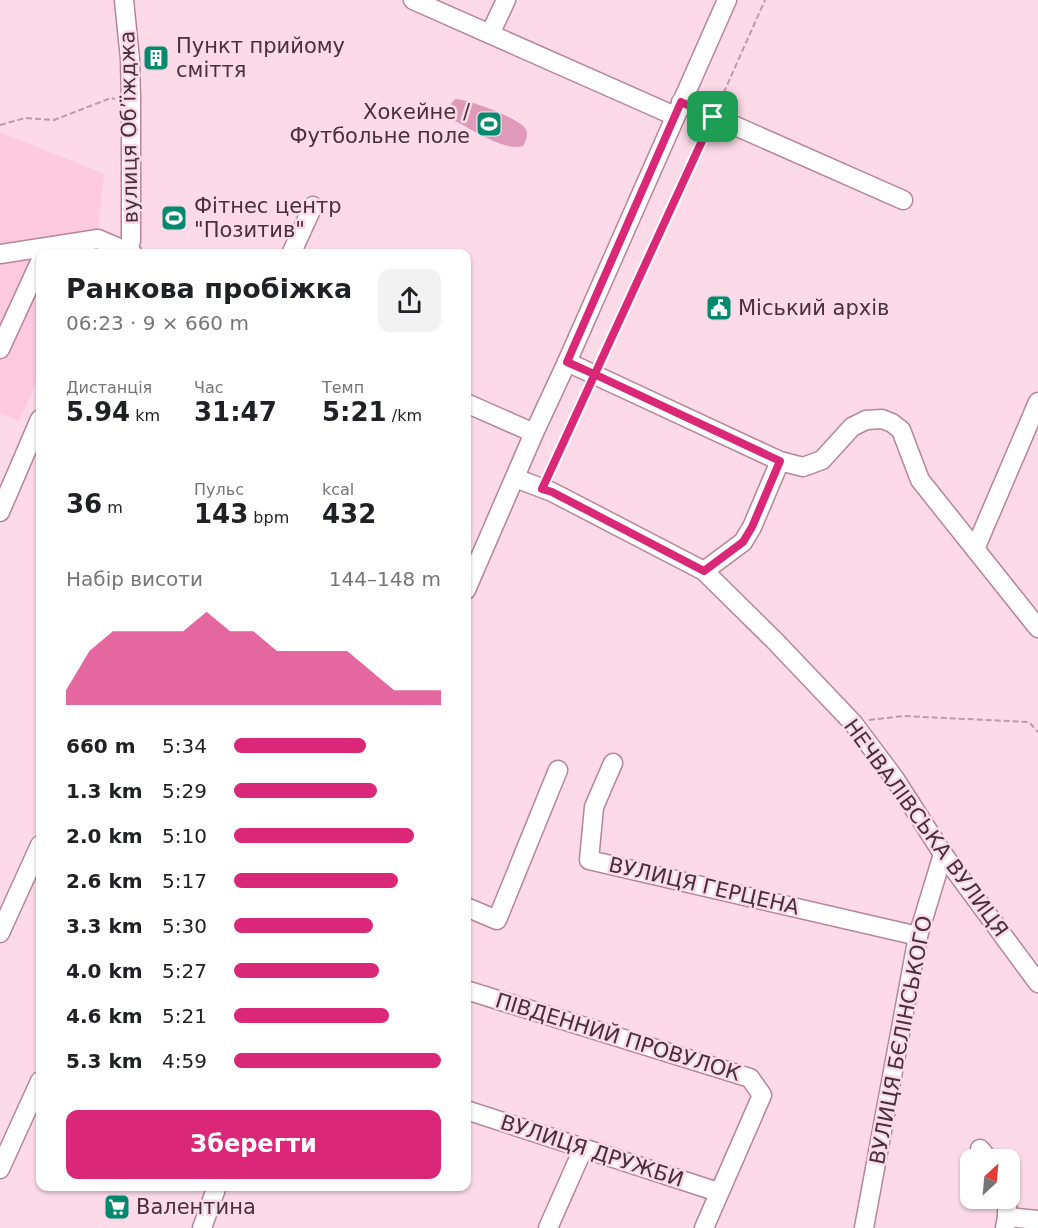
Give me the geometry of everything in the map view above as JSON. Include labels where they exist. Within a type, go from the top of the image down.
[{"type":"street","name":"вулиця Обʼїжджа","points":[[124,0],[130,59],[131,100],[130,249]]},
{"type":"street","points":[[413,0],[490,34],[678,109],[713,117],[903,200]]},
{"type":"street","points":[[490,34],[506,0]]},
{"type":"street","points":[[471,579],[727,0]]},
{"type":"street","points":[[293,249],[313,206]]},
{"type":"street","points":[[62,249],[98,239],[120,249]]},
{"type":"street","points":[[0,254],[36,254]]},
{"type":"street","points":[[0,349],[36,271]]},
{"type":"street","points":[[567,362],[780,461],[803,467],[822,460],[852,427],[866,420],[882,419],[892,423],[901,430],[920,480],[1038,628]]},
{"type":"street","points":[[975,549],[1038,402]]},
{"type":"street","points":[[471,405],[534,433]]},
{"type":"street","points":[[0,512],[36,428]]},
{"type":"street","points":[[704,571],[743,542],[752,527],[780,461]]},
{"type":"street","name":"НЕЧВАЛІВСЬКА ВУЛИЦЯ","points":[[515,478],[552,492],[704,571],[853,723],[895,779],[944,854],[1038,983]]},
{"type":"street","name":"ВУЛИЦЯ ГЕРЦЕНА","points":[[613,763],[594,807],[589,860],[918,936]]},
{"type":"street","points":[[471,909],[497,920],[558,770]]},
{"type":"street","points":[[0,933],[36,854]]},
{"type":"street","name":"ВУЛИЦЯ БЄЛІНСЬКОГО","points":[[864,1228],[918,936],[944,854]]},
{"type":"street","name":"ПІВДЕННИЙ ПРОВУЛОК","points":[[471,992],[750,1078],[762,1095],[704,1228]]},
{"type":"street","points":[[0,1169],[36,1090]]},
{"type":"street","name":"ВУЛИЦЯ ДРУЖБИ","points":[[471,1112],[718,1192]]},
{"type":"street","points":[[548,1228],[584,1149]]},
{"type":"street","points":[[202,1228],[216,1191]]},
{"type":"street","points":[[1006,1222],[1038,1220]]},
{"type":"path","points":[[542,489],[765,0]]},
{"type":"path","points":[[0,124],[25,118],[54,120],[111,98],[131,100]]},
{"type":"path","points":[[853,723],[903,716],[1029,722],[1038,732]]},
{"type":"shaded area","name":"Хокейне / Футбольне поле","points":[[455,99],[492,110],[521,124],[527,133],[523,146],[507,146],[498,143],[455,121],[449,110]]},
{"type":"shaded area","points":[[0,132],[104,174],[95,249],[36,249],[36,382],[19,422],[0,413]]},
{"type":"place","name":"Пункт прийому сміття","points":[[156,58]]},
{"type":"place","name":"Хокейне / Футбольне поле","points":[[489,124]]},
{"type":"place","name":"Фітнес центр \"Позитив\"","points":[[174,218]]},
{"type":"place","name":"Міський архів","points":[[719,308]]},
{"type":"place","name":"Валентина","points":[[117,1207]]},
{"type":"route","points":[[713,117],[594,374],[542,489],[552,492],[704,571],[743,542],[752,527],[780,461],[594,374],[567,362],[681,102],[713,117]]}]
